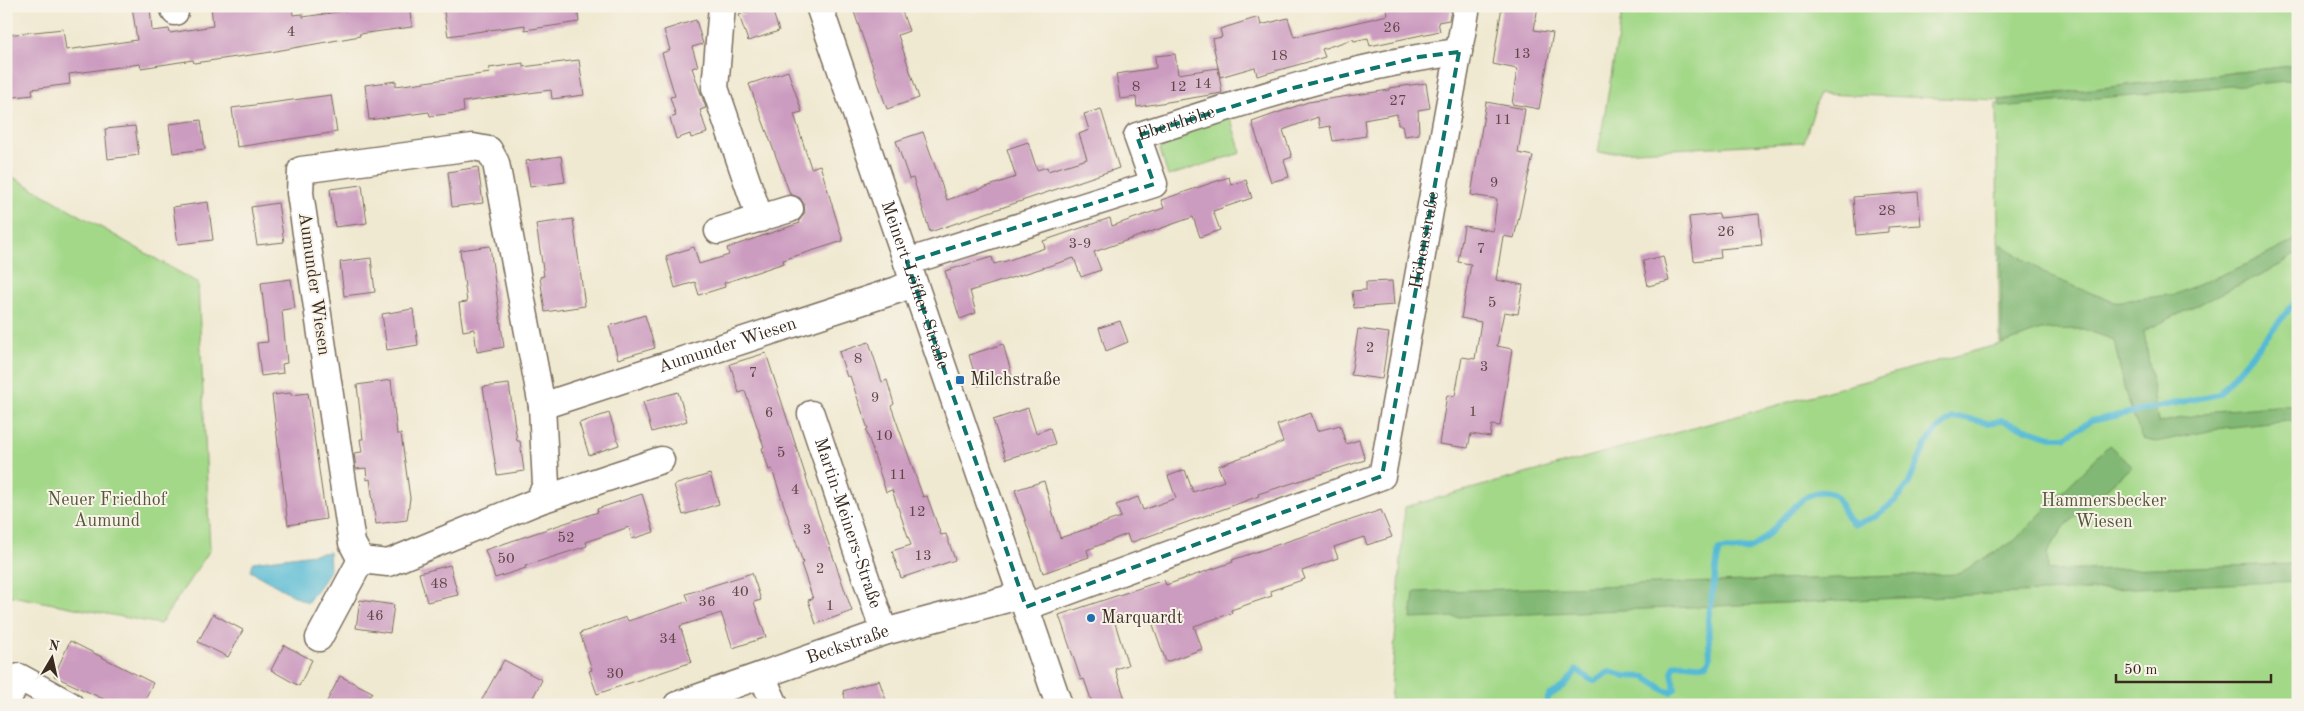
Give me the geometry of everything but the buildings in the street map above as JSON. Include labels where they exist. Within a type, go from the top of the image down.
[{"type":"street","points":[[722,6],[715,88],[760,218]]},
{"type":"street","name":"Meinert-Löffler-Straße","points":[[819,6],[1059,705]]},
{"type":"street","name":"Höhenstraße","points":[[1024,601],[1382,476],[1467,6]]},
{"type":"street","name":"Eberthöhe","points":[[910,272],[1154,184],[1138,136],[1357,70],[1419,57],[1459,52]]},
{"type":"street","name":"Aumunder Wiesen","points":[[361,560],[352,543],[350,533],[300,193],[301,170],[473,147],[489,150],[496,163],[542,406],[546,484],[538,501]]},
{"type":"street","points":[[718,231],[790,209]]},
{"type":"street","name":"Aumunder Wiesen","points":[[542,406],[897,290],[910,272]]},
{"type":"street","name":"Martin-Meiners-Straße","points":[[811,414],[884,632]]},
{"type":"street","points":[[319,638],[361,560],[388,563],[538,501],[661,460]]},
{"type":"street","name":"Beckstraße","points":[[677,705],[884,632],[1024,601]]},
{"type":"street","points":[[762,676],[775,705]]},
{"type":"street","points":[[6,703],[19,678],[70,705]]},
{"type":"highlighted area","points":[[1459,52],[1382,476],[1026,607],[907,262],[1154,184],[1137,136],[1289,89],[1419,57]]},
{"type":"green space","name":"Hammersbecker Wiesen","points":[[1623,6],[2298,6],[2298,705],[1390,705],[1405,507],[2000,344],[1996,104],[2275,68],[1999,100],[1819,94],[1804,142],[1598,153]]},
{"type":"green space","points":[[2298,65],[2298,80],[2000,107],[1999,100]]},
{"type":"green space","points":[[1230,117],[1241,153],[1168,176],[1160,150],[1166,136]]},
{"type":"green space","name":"Neuer Friedhof Aumund","points":[[6,173],[198,283],[210,550],[160,624],[6,595]]},
{"type":"green space","points":[[2298,236],[2298,252],[2280,265],[2144,331],[2158,423],[2215,411],[2298,404],[2298,420],[2223,428],[2156,442],[2142,439],[2125,392],[2114,340],[2083,329],[2041,330],[2002,344],[2001,244],[2051,277],[2114,302],[2176,294],[2252,262],[2290,243]]},
{"type":"green space","points":[[2109,445],[2132,466],[2065,526],[2047,553],[2048,571],[2298,564],[2298,581],[1411,619],[1414,592],[1958,574],[2014,541]]},
{"type":"water","points":[[329,552],[330,571],[307,603],[250,571],[253,562]]},
{"type":"waterway","points":[[1545,705],[1549,696],[1564,686],[1577,670],[1595,681],[1609,672],[1625,676],[1645,677],[1670,692],[1675,689],[1672,672],[1675,665],[1703,665],[1707,664],[1710,658],[1708,620],[1719,550],[1745,550],[1753,547],[1772,531],[1801,501],[1811,495],[1822,492],[1836,496],[1847,517],[1855,524],[1875,517],[1896,500],[1908,485],[1926,444],[1936,430],[1952,418],[1961,417],[1987,423],[2002,421],[2051,437],[2065,437],[2091,421],[2219,394],[2298,299]]},
{"type":"place","name":"Milchstraße","points":[[960,380]]},
{"type":"place","name":"Marquardt","points":[[1091,618]]}]
